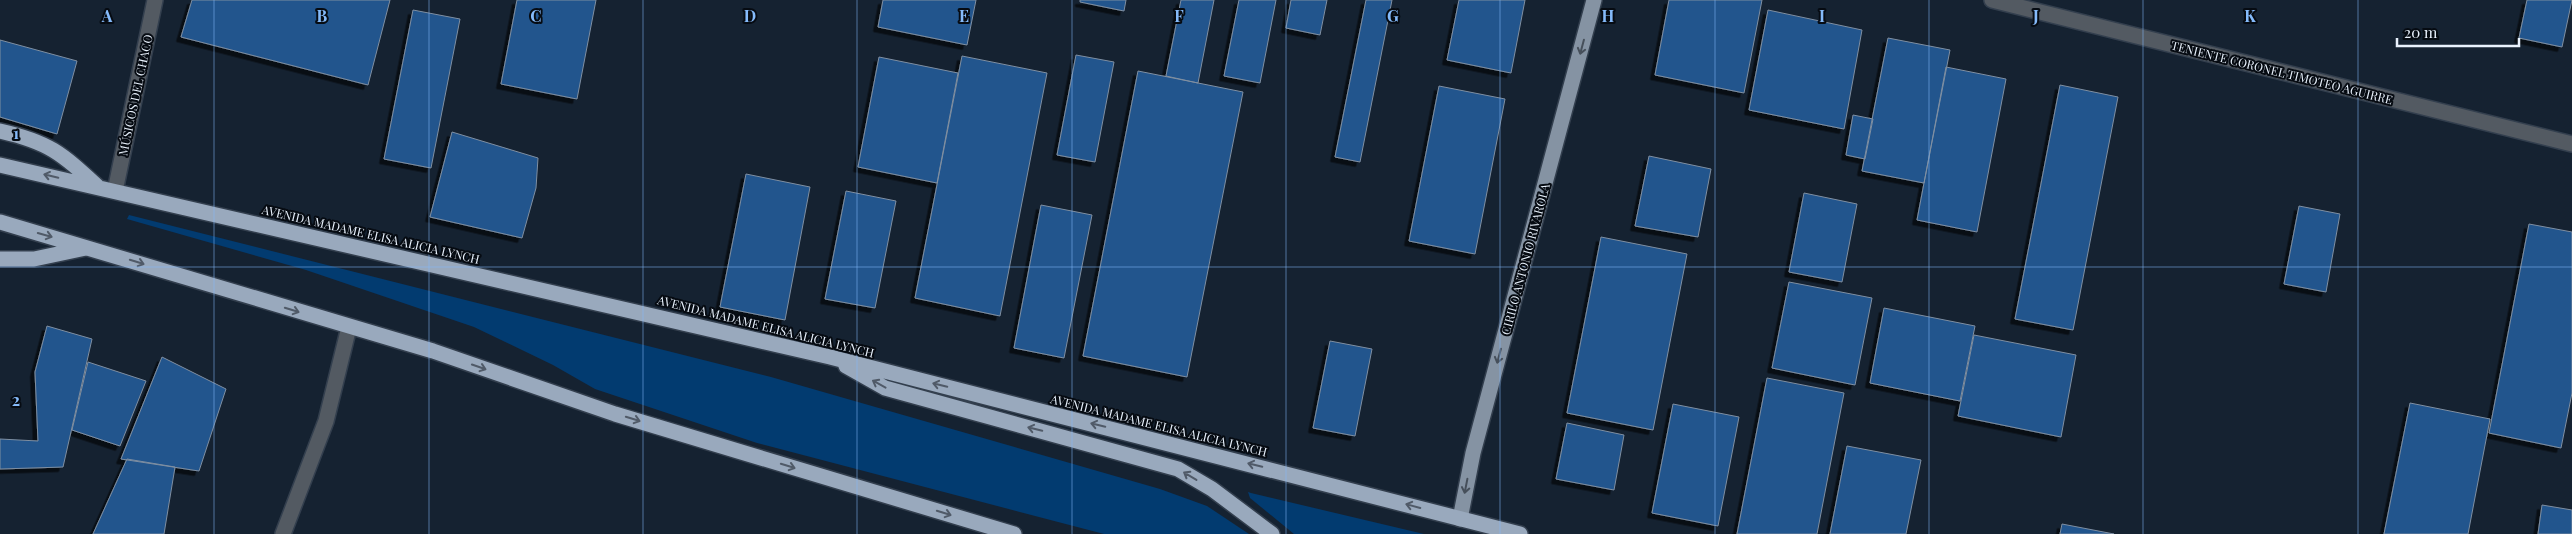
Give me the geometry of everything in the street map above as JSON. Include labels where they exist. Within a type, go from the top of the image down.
[{"type":"highway","points":[[0,131],[39,141],[61,153],[98,187]]},
{"type":"highway","name":"AVENIDA MADAME ELISA ALICIA LYNCH","points":[[0,164],[830,357],[1520,534]]},
{"type":"highway","points":[[0,222],[433,351],[615,414],[1014,534]]},
{"type":"highway","points":[[0,259],[34,259],[90,248]]},
{"type":"highway","points":[[830,357],[885,388],[1178,468],[1219,494],[1272,534]]},
{"type":"highway","points":[[1460,519],[1471,534]]},
{"type":"main road","name":"CIRILO ANTONIO RIVAROLA","points":[[1460,519],[1473,453],[1594,0]]},
{"type":"street","name":"MÚSICOS DEL CHACO","points":[[115,191],[155,0]]},
{"type":"street","name":"TENIENTE CORONEL TIMOTEO AGUIRRE","points":[[1992,0],[2572,144]]},
{"type":"street","points":[[283,534],[326,421],[349,327]]},
{"type":"shaded area","points":[[129,215],[771,377],[1160,489],[1207,506],[1249,534],[1104,534],[757,443],[595,389],[553,365],[474,327],[306,270],[127,219]]},
{"type":"shaded area","points":[[1248,492],[1424,534],[1294,534],[1250,498]]},
{"type":"building","points":[[192,0],[390,0],[368,85],[181,37]]},
{"type":"building","points":[[517,0],[596,0],[577,99],[501,84]]},
{"type":"building","points":[[883,0],[976,0],[967,45],[878,27]]},
{"type":"building","points":[[1080,0],[1126,0],[1124,11],[1080,2]]},
{"type":"building","points":[[1181,0],[1214,0],[1198,83],[1166,76]]},
{"type":"building","points":[[1239,0],[1276,0],[1260,83],[1224,76]]},
{"type":"building","points":[[1291,0],[1327,0],[1320,35],[1286,28]]},
{"type":"building","points":[[1366,0],[1392,0],[1360,162],[1335,157]]},
{"type":"building","points":[[1459,0],[1525,0],[1511,73],[1447,60]]},
{"type":"building","points":[[1669,0],[1762,0],[1744,93],[1655,75]]},
{"type":"building","points":[[2527,0],[2572,0],[2562,47],[2519,38]]},
{"type":"building","points":[[413,10],[460,19],[431,168],[384,159]]},
{"type":"building","points":[[1768,10],[1862,30],[1844,129],[1749,110]]},
{"type":"building","points":[[1888,38],[1950,50],[1924,183],[1862,171]]},
{"type":"building","points":[[0,40],[77,61],[57,134],[0,117]]},
{"type":"building","points":[[1076,55],[1114,62],[1095,162],[1057,155]]},
{"type":"building","points":[[962,56],[1047,73],[1000,316],[915,298]]},
{"type":"building","points":[[879,57],[958,73],[937,183],[858,167]]},
{"type":"building","points":[[1946,67],[2006,79],[1977,232],[1917,220]]},
{"type":"building","points":[[1138,71],[1243,92],[1187,377],[1083,356]]},
{"type":"building","points":[[2060,85],[2118,97],[2073,330],[2015,319]]},
{"type":"building","points":[[1439,86],[1505,99],[1475,254],[1409,241]]},
{"type":"building","points":[[1853,115],[1873,119],[1865,159],[1846,155]]},
{"type":"building","points":[[452,132],[538,158],[536,188],[522,238],[430,217]]},
{"type":"building","points":[[1649,156],[1711,169],[1698,237],[1635,226]]},
{"type":"building","points":[[746,174],[810,187],[785,320],[720,307]]},
{"type":"building","points":[[846,191],[896,201],[875,308],[825,299]]},
{"type":"building","points":[[1804,193],[1857,204],[1842,282],[1789,272]]},
{"type":"building","points":[[1041,205],[1092,215],[1064,358],[1014,348]]},
{"type":"building","points":[[2299,206],[2340,214],[2326,292],[2284,284]]},
{"type":"building","points":[[2529,224],[2572,232],[2572,393],[2561,448],[2489,433]]},
{"type":"building","points":[[1601,237],[1687,254],[1653,430],[1567,413]]},
{"type":"building","points":[[1789,282],[1872,298],[1855,385],[1772,368]]},
{"type":"building","points":[[1884,308],[1975,326],[1960,401],[1870,383]]},
{"type":"building","points":[[47,326],[92,339],[63,467],[0,469],[0,439],[38,441],[35,372]]},
{"type":"building","points":[[1974,335],[2076,355],[2061,437],[1958,416]]},
{"type":"building","points":[[1330,341],[1372,349],[1355,436],[1313,428]]},
{"type":"building","points":[[162,357],[226,389],[199,471],[121,459]]},
{"type":"building","points":[[88,362],[146,381],[120,446],[72,430]]},
{"type":"building","points":[[1767,378],[1844,393],[1817,534],[1737,534]]},
{"type":"building","points":[[2410,403],[2490,419],[2468,534],[2384,534]]},
{"type":"building","points":[[1673,404],[1739,417],[1718,526],[1652,513]]},
{"type":"building","points":[[1567,423],[1624,435],[1614,490],[1556,479]]},
{"type":"building","points":[[1847,446],[1921,460],[1906,534],[1830,534]]},
{"type":"building","points":[[127,459],[175,467],[164,534],[93,534]]},
{"type":"building","points":[[2542,505],[2572,510],[2572,534],[2538,534]]},
{"type":"building","points":[[2062,524],[2114,534],[2060,534]]}]
